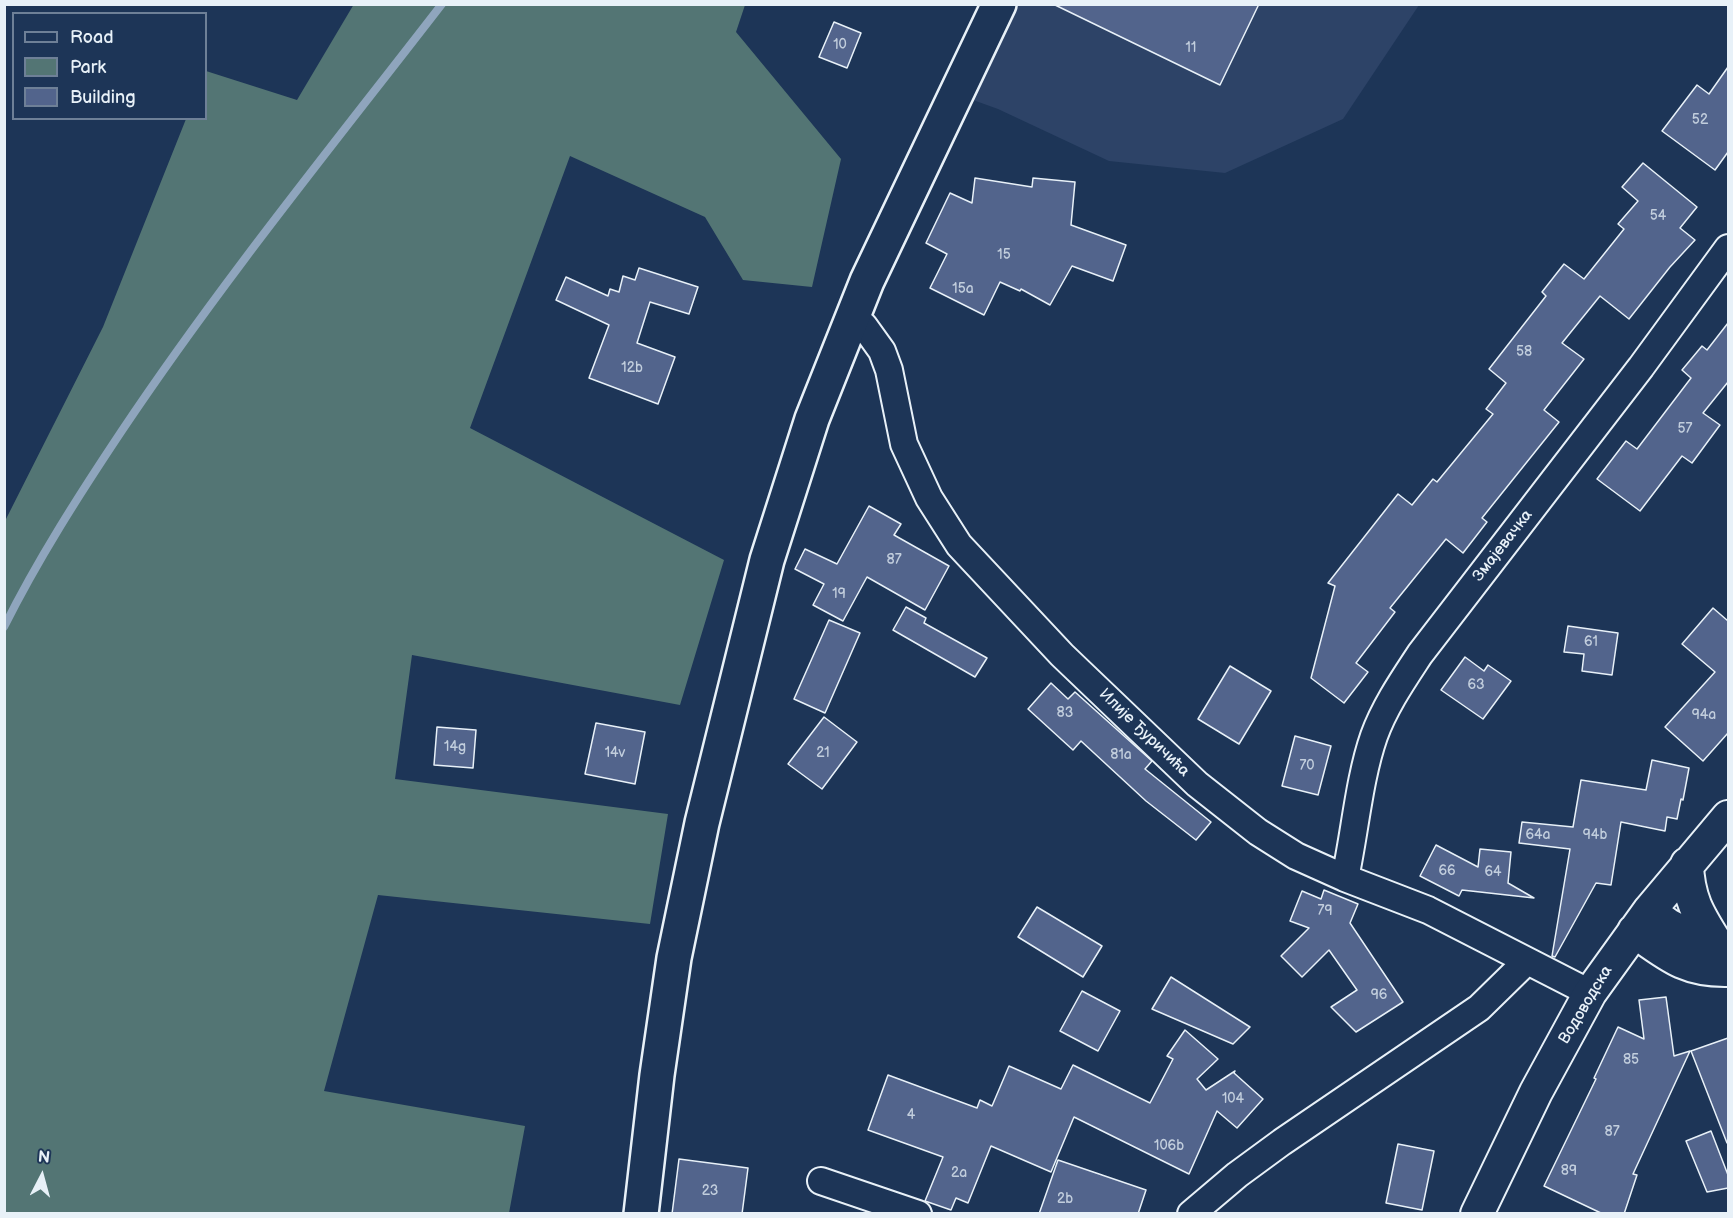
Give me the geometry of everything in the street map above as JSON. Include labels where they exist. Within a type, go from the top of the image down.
[{"type":"main road","points":[[641,1214],[657,1075],[674,958],[705,812],[767,560],[812,419],[852,316],[999,4]]},
{"type":"street","name":"Змајевачка","points":[[1345,878],[1363,778],[1374,736],[1394,693],[1420,654],[1641,367],[1728,248]]},
{"type":"street","name":"Илије Ђуричића","points":[[852,316],[864,326],[882,351],[889,370],[904,444],[929,498],[959,545],[1062,655],[1197,784],[1283,849],[1345,878],[1428,910],[1590,993]]},
{"type":"street","name":"Водоводска","points":[[1477,1214],[1536,1092],[1590,993],[1642,921],[1728,817]]},
{"type":"street","points":[[1687,864],[1688,887],[1694,904],[1726,960]]},
{"type":"street","points":[[1642,921],[1668,925],[1726,960]]},
{"type":"street","points":[[1191,1214],[1237,1175],[1282,1142],[1479,1008],[1526,962]]},
{"type":"street","points":[[821,1181],[918,1214]]},
{"type":"shaded area","points":[[1014,5],[1419,5],[1343,119],[1225,173],[1109,161],[998,109],[973,100]]},
{"type":"green space","points":[[354,4],[745,5],[736,32],[841,159],[812,287],[743,280],[705,217],[570,156],[470,428],[724,560],[680,705],[412,655],[395,779],[668,814],[650,924],[378,895],[324,1091],[525,1126],[509,1213],[5,1213],[5,521],[103,327],[186,120],[207,120],[207,71],[297,100]]},
{"type":"building","points":[[1053,4],[1259,4],[1220,85]]},
{"type":"building","points":[[834,22],[861,33],[847,68],[819,57]]},
{"type":"building","points":[[1728,67],[1728,152],[1715,170],[1662,131],[1697,85],[1709,94]]},
{"type":"building","points":[[1643,163],[1697,207],[1680,228],[1695,240],[1670,267],[1629,319],[1600,296],[1562,343],[1584,359],[1544,410],[1559,422],[1482,518],[1487,522],[1463,553],[1446,539],[1390,608],[1395,612],[1356,663],[1368,672],[1344,703],[1311,678],[1335,586],[1328,583],[1398,494],[1412,505],[1433,479],[1437,482],[1493,414],[1486,409],[1506,383],[1489,369],[1546,296],[1542,292],[1564,264],[1584,279],[1624,229],[1618,224],[1638,201],[1622,187]]},
{"type":"building","points":[[975,178],[1032,187],[1033,178],[1075,182],[1071,225],[1126,245],[1113,281],[1072,266],[1050,305],[1021,289],[1020,291],[1000,282],[984,315],[930,288],[947,254],[926,243],[950,193],[972,203]]},
{"type":"building","points":[[639,268],[698,287],[689,314],[650,302],[637,343],[675,357],[658,404],[589,378],[609,325],[556,300],[566,277],[608,296],[610,289],[619,292],[623,276],[635,280]]},
{"type":"building","points":[[1728,323],[1728,382],[1703,413],[1720,425],[1692,463],[1682,456],[1640,511],[1597,479],[1626,441],[1637,449],[1691,378],[1682,370],[1702,346],[1707,350]]},
{"type":"building","points":[[869,506],[901,524],[894,535],[949,566],[925,610],[867,577],[843,621],[813,605],[824,584],[795,569],[805,549],[837,564]]},
{"type":"building","points":[[906,607],[926,618],[924,623],[987,658],[975,677],[893,630]]},
{"type":"building","points":[[1713,608],[1728,621],[1728,733],[1703,761],[1665,727],[1715,672],[1682,644]]},
{"type":"building","points":[[829,620],[860,633],[825,713],[794,699]]},
{"type":"building","points":[[1568,626],[1618,633],[1612,675],[1582,671],[1584,654],[1564,652]]},
{"type":"building","points":[[1465,657],[1484,671],[1488,665],[1511,681],[1483,719],[1441,690]]},
{"type":"building","points":[[1230,666],[1271,691],[1239,744],[1198,719]]},
{"type":"building","points":[[1051,683],[1068,699],[1075,692],[1152,761],[1145,769],[1211,822],[1196,840],[1146,801],[1081,741],[1073,750],[1028,709]]},
{"type":"building","points":[[824,717],[857,742],[822,789],[788,764]]},
{"type":"building","points":[[596,723],[645,732],[635,784],[585,774]]},
{"type":"building","points":[[437,727],[476,730],[473,768],[434,765]]},
{"type":"building","points":[[1295,736],[1331,746],[1318,795],[1282,786]]},
{"type":"building","points":[[1652,760],[1689,768],[1677,819],[1667,817],[1665,831],[1621,822],[1611,885],[1596,883],[1555,957],[1552,956],[1570,849],[1519,843],[1522,822],[1573,827],[1581,780],[1646,790]]},
{"type":"building","points":[[1436,845],[1478,867],[1480,849],[1511,852],[1508,883],[1534,898],[1462,890],[1459,896],[1420,876]]},
{"type":"building","points":[[1324,890],[1358,904],[1350,923],[1403,1002],[1356,1032],[1331,1007],[1357,990],[1329,950],[1302,977],[1281,956],[1309,928],[1290,921],[1302,891],[1321,899]]},
{"type":"building","points":[[1037,907],[1102,946],[1083,977],[1018,937]]},
{"type":"building","points":[[1171,977],[1250,1027],[1233,1044],[1152,1009]]},
{"type":"building","points":[[1082,991],[1120,1011],[1098,1051],[1060,1031]]},
{"type":"building","points":[[1666,997],[1674,1056],[1690,1051],[1633,1174],[1637,1175],[1624,1214],[1603,1214],[1544,1186],[1596,1079],[1594,1078],[1618,1027],[1644,1039],[1639,1000]]},
{"type":"building","points":[[1185,1030],[1218,1059],[1197,1079],[1206,1090],[1235,1071],[1234,1073],[1263,1099],[1237,1128],[1217,1111],[1189,1174],[1074,1117],[1051,1172],[991,1146],[968,1203],[956,1198],[951,1210],[925,1201],[943,1157],[868,1130],[888,1075],[977,1108],[980,1100],[992,1106],[1009,1066],[1061,1089],[1073,1065],[1150,1103],[1173,1059],[1167,1056]]},
{"type":"building","points":[[1728,1038],[1728,1143],[1727,1143],[1691,1051]]},
{"type":"building","points":[[1711,1131],[1728,1175],[1728,1188],[1707,1192],[1686,1141]]},
{"type":"building","points":[[1398,1144],[1434,1151],[1422,1210],[1386,1203]]},
{"type":"building","points":[[679,1159],[748,1168],[742,1214],[672,1214]]},
{"type":"building","points":[[1058,1160],[1146,1190],[1138,1214],[1039,1214]]},
{"type":"waterway","points":[[4,627],[60,528],[105,456],[159,377],[278,215],[442,4]]}]
